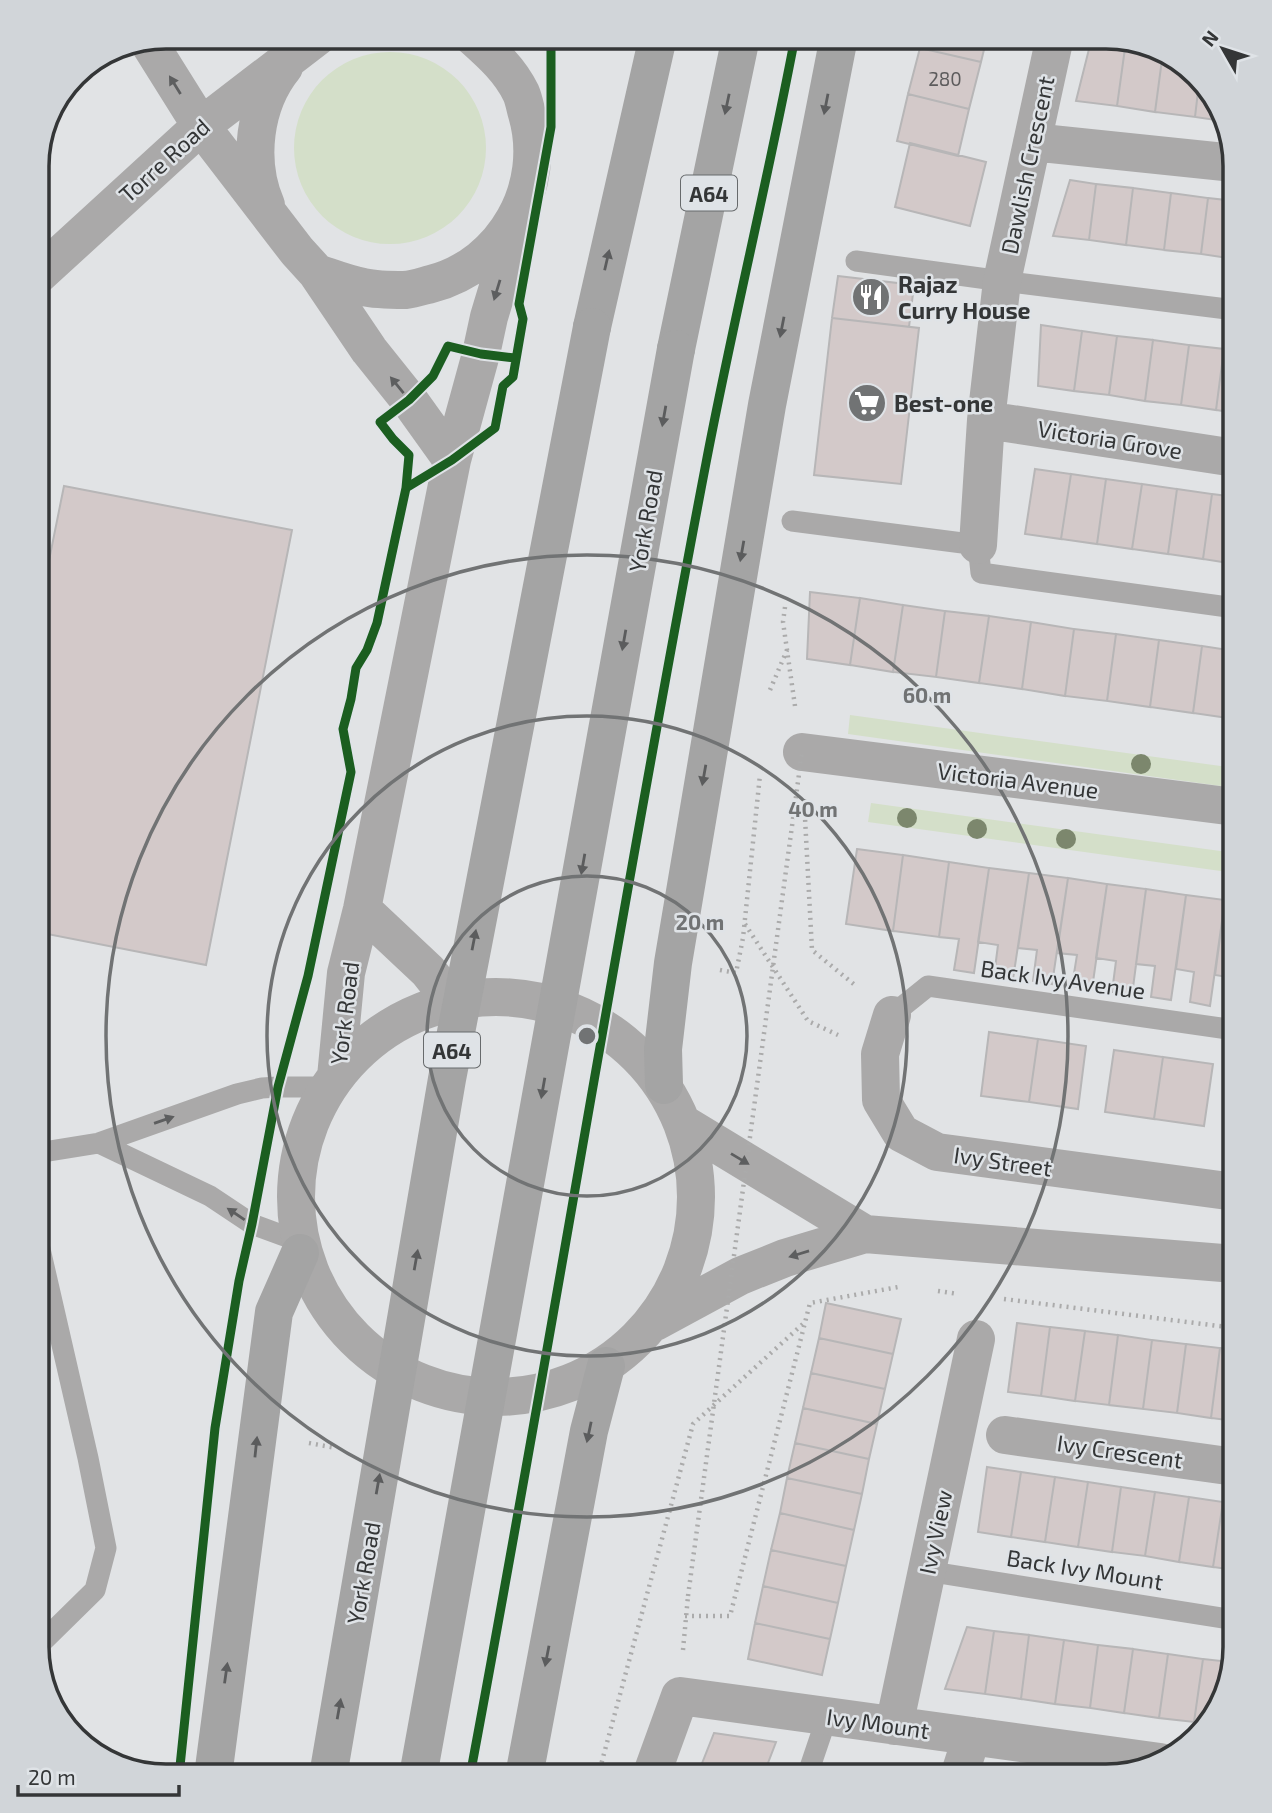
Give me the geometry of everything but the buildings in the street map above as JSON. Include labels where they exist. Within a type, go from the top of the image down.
[{"type":"highway","name":"York Road","points":[[330,1764],[447,1079],[592,327],[655,49]]},
{"type":"highway","name":"York Road","points":[[420,1764],[676,349],[738,49]]},
{"type":"highway","points":[[664,1085],[663,1049],[673,963],[767,405],[837,49]]},
{"type":"highway","points":[[215,1764],[274,1312],[299,1247]]},
{"type":"highway","points":[[526,1764],[589,1431],[606,1366]]},
{"type":"street","name":"Torre Road","points":[[49,265],[201,126],[301,49]]},
{"type":"street","name":"Torre Road","points":[[274,221],[261,194],[255,163],[256,132],[264,102],[278,75],[302,49]]},
{"type":"street","points":[[317,273],[363,287],[408,290],[448,280],[489,253],[510,226],[524,201],[531,174],[531,128],[521,94],[501,62],[486,49]]},
{"type":"street","name":"Dawlish Crescent","points":[[978,545],[986,420],[1002,281],[1052,49]]},
{"type":"street","points":[[153,50],[201,126],[317,273],[369,350],[452,460]]},
{"type":"street","points":[[1032,142],[1223,162]]},
{"type":"street","name":"York Road","points":[[332,1082],[346,973],[362,909],[452,460],[481,354],[488,317],[524,201]]},
{"type":"street","name":"Victoria Grove","points":[[986,420],[1223,456]]},
{"type":"street","name":"Victoria Avenue","points":[[802,752],[1223,805]]},
{"type":"street","points":[[362,909],[428,971],[450,1000]]},
{"type":"street","name":"York Road","points":[[513,996],[573,1010],[627,1043],[664,1085],[691,1143],[698,1206],[685,1269],[653,1323],[606,1366],[557,1389],[508,1397],[458,1394],[410,1378],[367,1350],[333,1313],[299,1247],[297,1176],[307,1129],[332,1082],[370,1041],[410,1016],[450,1000],[513,996]]},
{"type":"street","name":"Ivy Street","points":[[892,1015],[880,1054],[881,1100],[901,1133],[937,1152],[1223,1190]]},
{"type":"street","points":[[682,1123],[865,1234]]},
{"type":"street","points":[[653,1323],[740,1276],[785,1258],[865,1234],[1223,1263]]},
{"type":"street","name":"Ivy View","points":[[894,1726],[976,1339]]},
{"type":"street","name":"Ivy Crescent","points":[[1005,1435],[1223,1465]]},
{"type":"street","name":"Ivy Mount","points":[[655,1764],[680,1696],[972,1736],[1130,1761]]},
{"type":"street","points":[[963,1764],[972,1736]]},
{"type":"lane","points":[[856,261],[1223,309]]},
{"type":"lane","points":[[792,521],[978,545],[981,573],[1223,606]]},
{"type":"lane","name":"Back Ivy Avenue","points":[[892,1015],[928,986],[1223,1028]]},
{"type":"lane","points":[[49,1151],[99,1143],[237,1094],[332,1082]]},
{"type":"lane","points":[[99,1143],[210,1196],[252,1224],[299,1247]]},
{"type":"lane","points":[[49,1288],[106,1548],[95,1590],[49,1635]]},
{"type":"lane","name":"Back Ivy Mount","points":[[926,1571],[1223,1618]]},
{"type":"lane","points":[[811,1764],[827,1717]]},
{"type":"path","points":[[768,695],[787,649]]},
{"type":"path","points":[[688,1596],[802,752]]},
{"type":"path","points":[[711,969],[736,973],[745,923],[760,775]]},
{"type":"path","points":[[745,923],[808,1021]]},
{"type":"path","points":[[685,1616],[730,1616],[810,1303],[901,1287]]},
{"type":"path","points":[[926,1290],[962,1294]]},
{"type":"path","points":[[1000,1299],[1223,1327]]},
{"type":"path","points":[[601,1764],[693,1424],[805,1322]]},
{"type":"green space","points":[[390,52],[427,59],[458,80],[479,111],[486,148],[479,185],[458,216],[427,237],[390,244],[353,237],[322,216],[301,185],[294,148],[301,111],[322,80],[353,59]]},
{"type":"green space","points":[[850,715],[1223,766],[1223,786],[848,734]]},
{"type":"green space","points":[[871,803],[1223,851],[1223,871],[868,822]]},
{"type":"cycle path","points":[[406,488],[452,460],[495,428],[503,386],[513,377],[523,319],[519,304],[551,127],[551,49]]},
{"type":"cycle path","points":[[472,1764],[675,627],[716,410],[793,49]]},
{"type":"cycle path","points":[[180,1764],[215,1428],[239,1281],[278,1087],[308,976],[351,772],[343,729],[356,668],[367,650],[377,623],[406,488],[409,455],[380,422],[409,400],[433,376],[448,346],[515,358]]},
{"type":"place","name":"Rajaz Curry House","points":[[871,297]]},
{"type":"place","name":"Best-one","points":[[867,403]]}]
